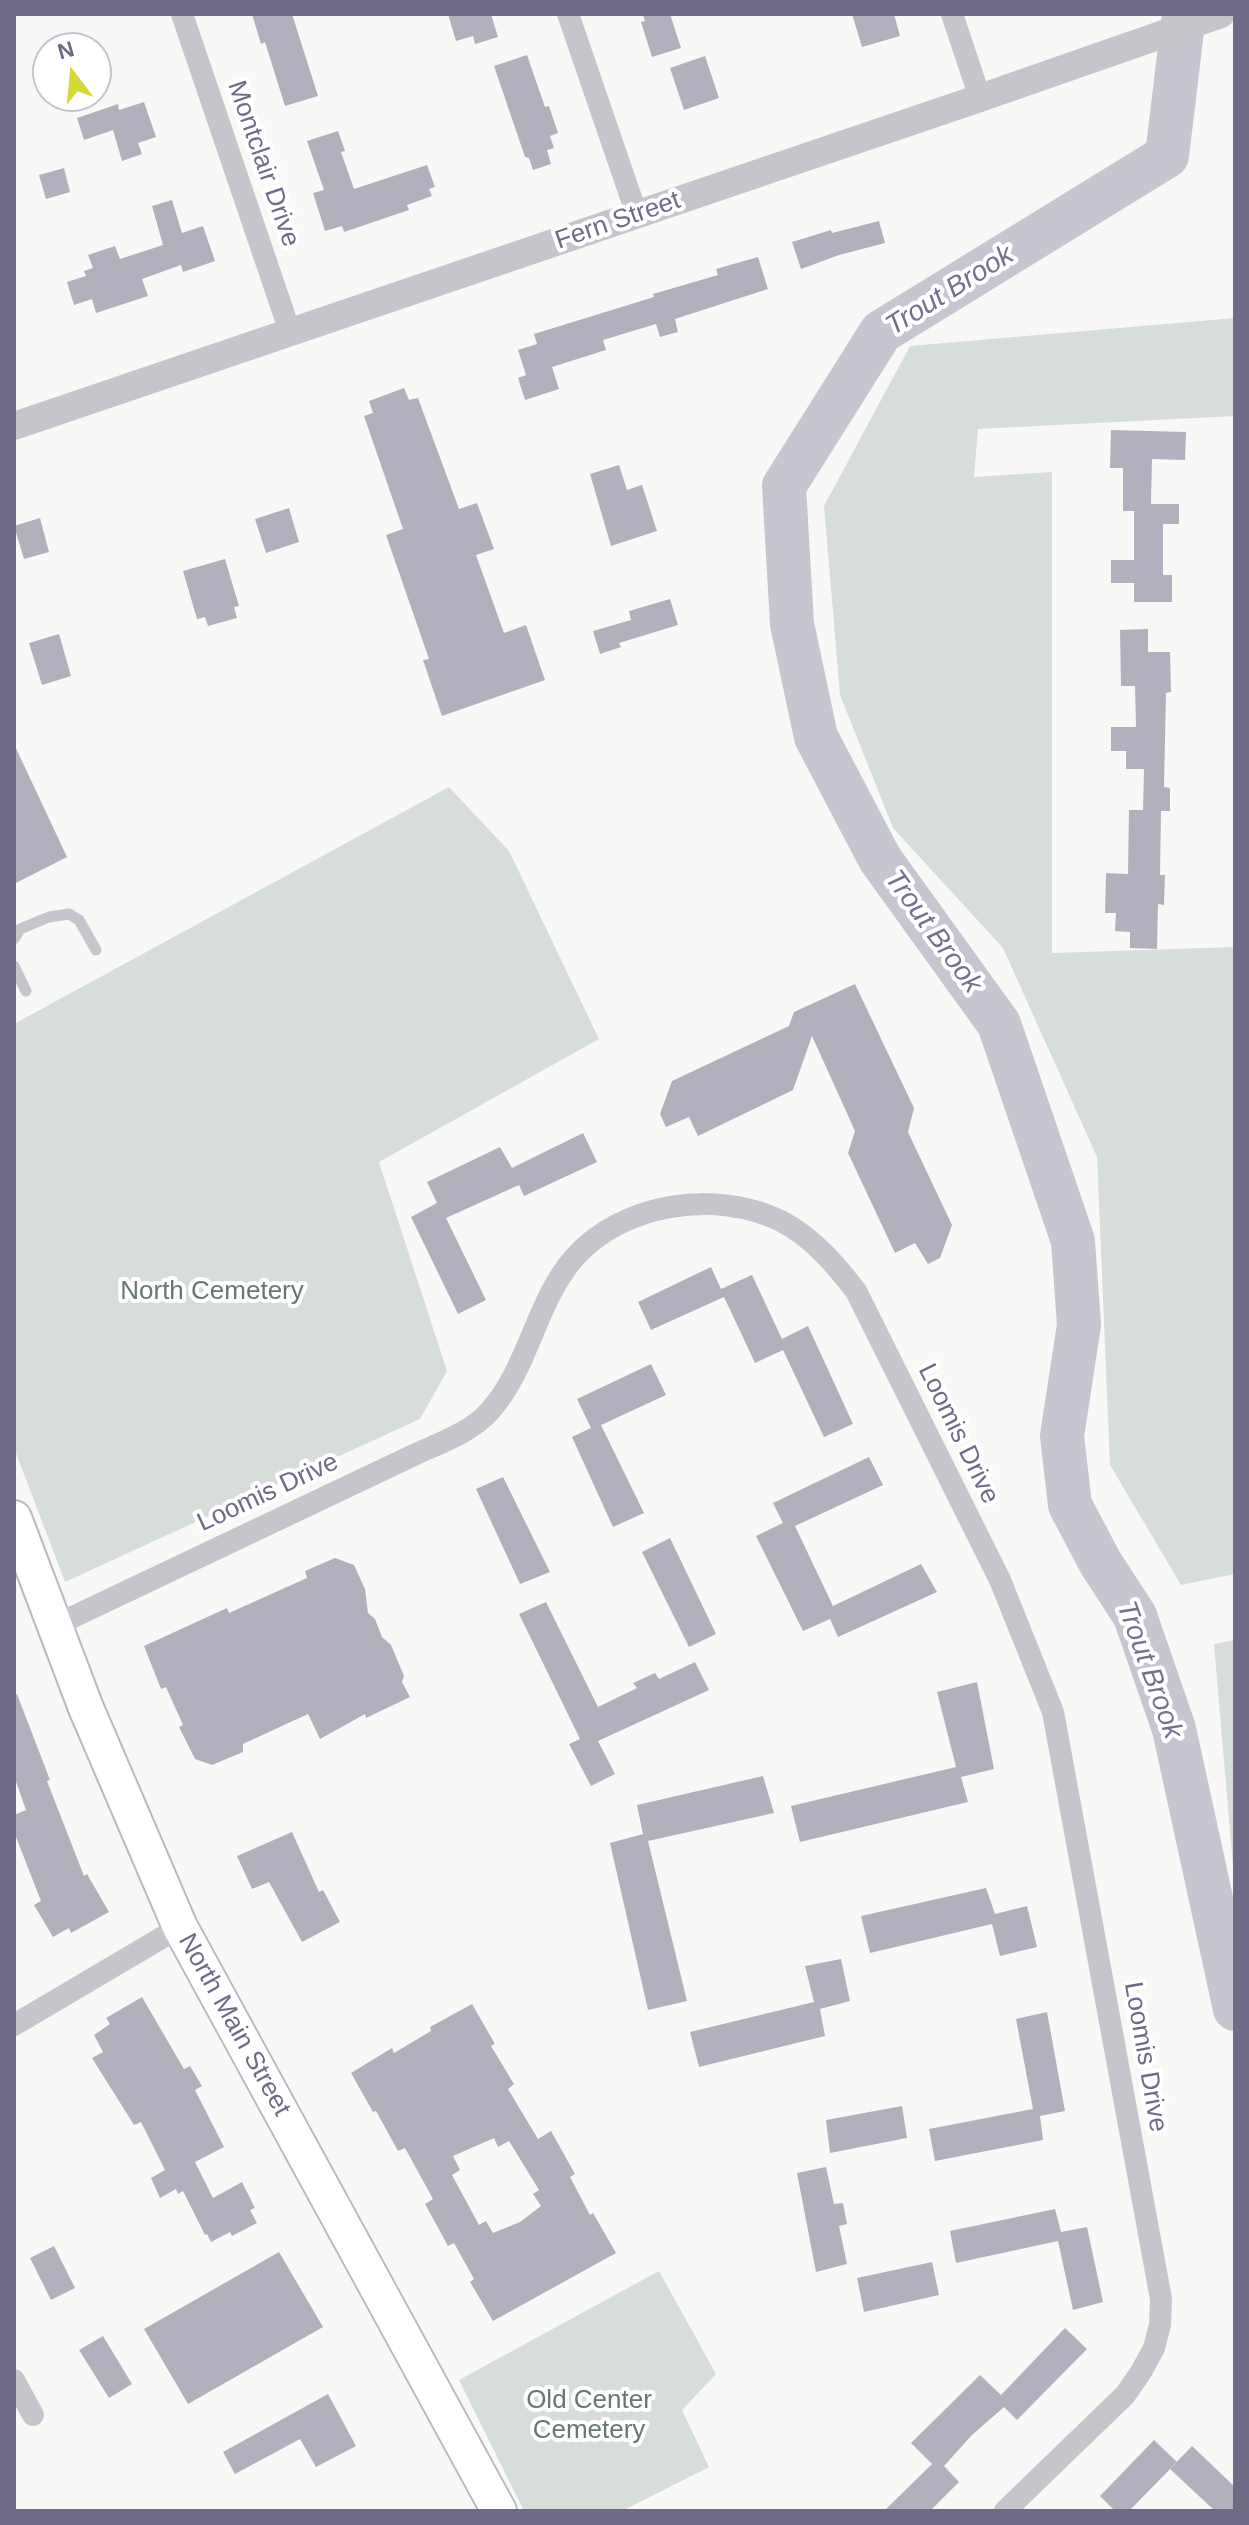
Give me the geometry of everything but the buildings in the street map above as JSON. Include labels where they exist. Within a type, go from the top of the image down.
[{"type":"main road","name":"North Main Street","points":[[14,1518],[86,1708],[180,1927],[499,2511]]},
{"type":"street","name":"Montclair Drive","points":[[182,14],[290,332]]},
{"type":"street","points":[[568,14],[637,215]]},
{"type":"street","points":[[952,14],[980,98]]},
{"type":"street","name":"Fern Street","points":[[14,426],[1221,14]]},
{"type":"street","name":"Loomis Drive","points":[[56,1625],[444,1441],[488,1413],[511,1381],[552,1290],[573,1259],[595,1239],[629,1220],[666,1208],[715,1203],[753,1210],[782,1222],[806,1237],[856,1291],[1000,1580],[1053,1712],[1161,2299],[1160,2325],[1154,2348],[1125,2395],[1005,2511]]},
{"type":"street","points":[[14,2025],[180,1927]]},
{"type":"street","points":[[14,2380],[33,2415]]},
{"type":"lane","points":[[14,939],[20,929],[49,917],[69,914],[79,920],[96,950]]},
{"type":"lane","points":[[14,966],[26,991]]},
{"type":"green space","points":[[1235,318],[1235,416],[978,429],[974,477],[1052,472],[1052,953],[1235,947],[1235,1574],[1181,1585],[1110,1465],[1097,1157],[1003,948],[893,828],[840,695],[824,506],[910,346]]},
{"type":"green space","name":"North Cemetery","points":[[449,787],[509,851],[599,1039],[379,1162],[447,1371],[420,1419],[65,1582],[14,1448],[14,1024]]},
{"type":"green space","points":[[1235,1640],[1235,1890],[1214,1644]]},
{"type":"green space","name":"Old Center Cemetery","points":[[659,2271],[716,2374],[682,2410],[709,2467],[622,2511],[524,2511],[459,2380]]},
{"type":"waterway","name":"Trout Brook","points":[[1184,14],[1167,156],[881,332],[784,486],[792,624],[816,737],[880,859],[999,1024],[1073,1241],[1079,1325],[1062,1436],[1070,1505],[1100,1562],[1135,1616],[1174,1729],[1235,2009]]}]
